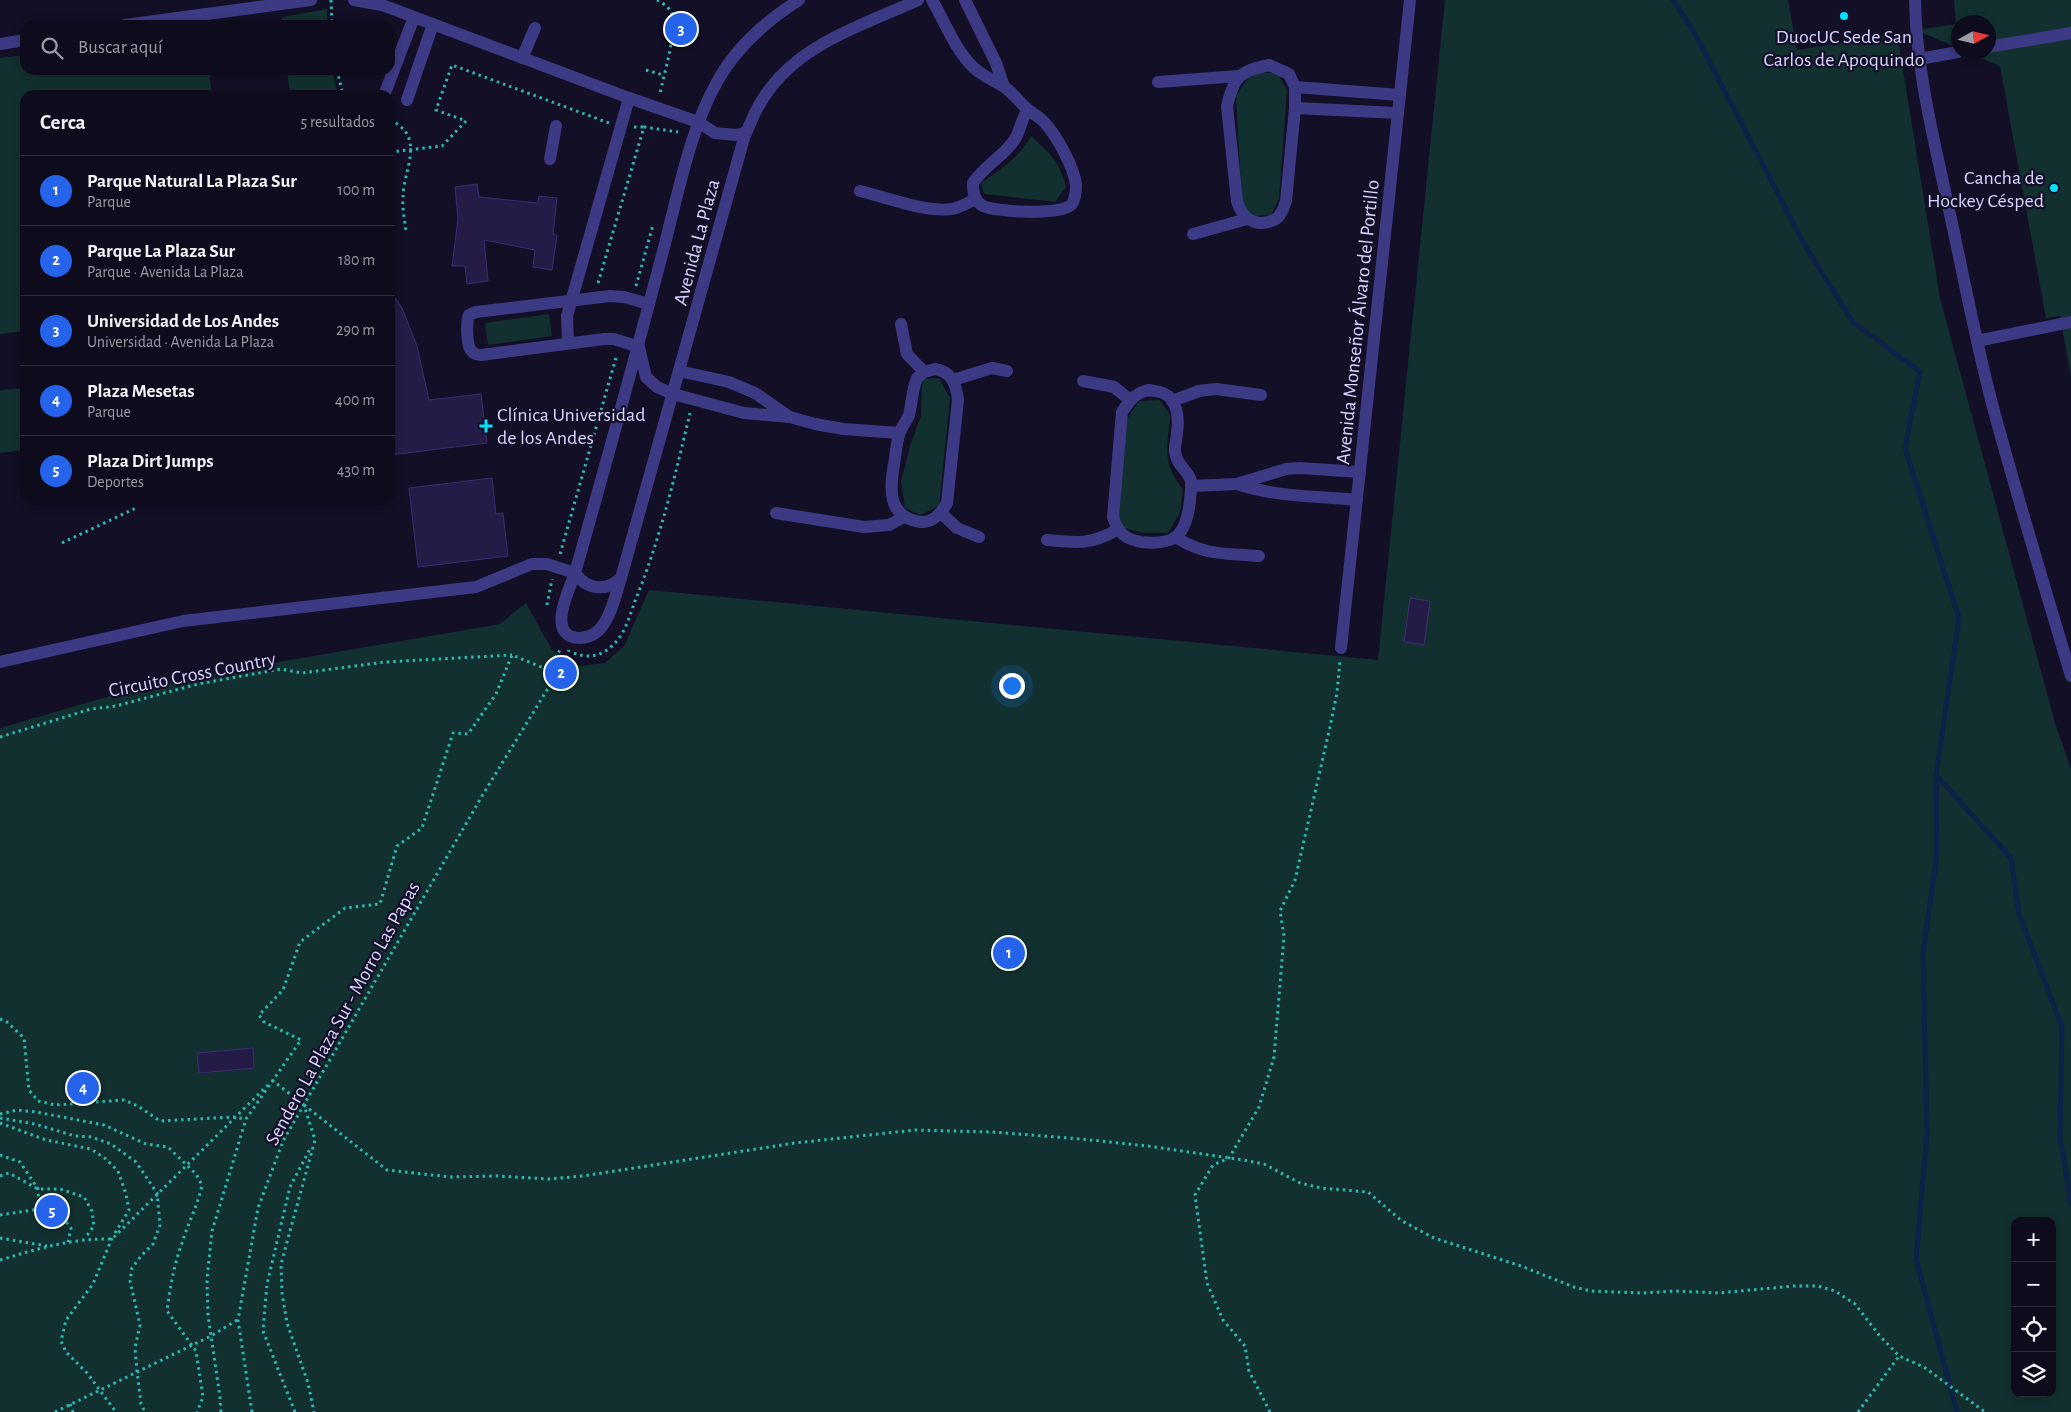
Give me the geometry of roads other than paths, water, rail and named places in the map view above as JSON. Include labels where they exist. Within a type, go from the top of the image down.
[{"type":"street","points":[[162,20],[311,0]]},
{"type":"street","points":[[354,0],[382,5],[698,122],[706,128],[726,135],[746,132]]},
{"type":"street","name":"Avenida La Plaza","points":[[799,0],[761,27],[730,61],[718,80],[698,122],[639,346],[575,574],[563,606],[561,619],[567,634],[579,638],[594,634],[604,624],[621,578],[746,132],[768,91],[791,65],[806,53],[823,43],[918,0]]},
{"type":"street","points":[[932,0],[962,53],[973,67],[985,77],[1004,87],[1028,110],[1043,121],[1056,138],[1070,166],[1076,184],[1072,204],[1064,209],[1037,212],[982,206],[976,199],[973,183],[981,171],[1015,139],[1022,117],[1028,110]]},
{"type":"street","points":[[965,0],[996,63],[1004,87]]},
{"type":"street","name":"Avenida Monseñor Álvaro del Portillo","points":[[1341,648],[1410,0]]},
{"type":"street","points":[[1915,0],[1919,59],[1932,132],[1977,341],[1994,411],[2071,676]]},
{"type":"street","points":[[395,67],[414,17]]},
{"type":"street","points":[[407,100],[434,24]]},
{"type":"street","points":[[522,58],[535,28]]},
{"type":"street","points":[[1996,46],[2071,33]]},
{"type":"street","points":[[0,44],[20,41]]},
{"type":"street","points":[[1919,59],[1951,53]]},
{"type":"street","points":[[1269,65],[1289,74],[1295,87],[1288,189],[1283,212],[1275,220],[1258,222],[1247,219],[1240,212],[1237,201],[1227,106],[1230,91],[1239,76],[1248,69],[1269,65]]},
{"type":"street","points":[[386,90],[392,75]]},
{"type":"street","points":[[1158,82],[1239,76]]},
{"type":"street","points":[[1295,87],[1400,95]]},
{"type":"street","points":[[568,342],[566,322],[570,301],[629,98]]},
{"type":"street","points":[[1295,108],[1398,113]]},
{"type":"street","points":[[550,159],[556,126]]},
{"type":"street","points":[[860,191],[931,210],[950,210],[976,199]]},
{"type":"street","points":[[1193,234],[1247,219]]},
{"type":"street","points":[[649,304],[618,296],[476,312],[469,315],[466,321],[470,349],[478,355],[604,338],[620,341],[639,346],[646,376],[657,387],[673,394],[744,412],[790,417],[843,429],[900,433]]},
{"type":"street","points":[[1977,341],[2071,322]]},
{"type":"street","points":[[900,324],[907,354],[924,372]]},
{"type":"street","points":[[935,368],[946,371],[953,380],[957,388],[958,400],[946,503],[941,513],[925,522],[912,521],[904,517],[896,508],[892,497],[892,477],[900,433],[909,414],[917,378],[924,372],[935,368]]},
{"type":"street","points":[[953,380],[992,368],[1007,371]]},
{"type":"street","points":[[679,371],[729,382],[755,394],[790,417]]},
{"type":"street","points":[[1083,381],[1114,387],[1129,400]]},
{"type":"street","points":[[1172,401],[1199,391],[1216,389],[1261,395]]},
{"type":"street","points":[[1148,390],[1164,393],[1172,401],[1179,414],[1175,451],[1180,468],[1190,478],[1188,519],[1177,538],[1157,544],[1128,540],[1117,530],[1113,517],[1122,412],[1129,400],[1137,393],[1148,390]]},
{"type":"street","points":[[1191,486],[1237,484],[1286,469],[1313,467],[1360,472]]},
{"type":"street","points":[[1237,484],[1257,491],[1289,496],[1357,500]]},
{"type":"street","points":[[776,513],[864,527],[889,526],[904,517]]},
{"type":"street","points":[[941,513],[957,528],[979,537]]},
{"type":"street","points":[[1047,540],[1076,543],[1095,541],[1117,530]]},
{"type":"street","points":[[1177,538],[1205,552],[1259,556]]},
{"type":"street","points":[[0,662],[183,621],[469,588],[532,564],[556,567],[575,574],[584,584],[597,588],[610,586],[621,578]]},
{"type":"waterway","points":[[1673,0],[1693,30],[1803,242],[1852,321],[1920,372],[1905,448],[1959,618],[1936,775],[1937,854],[1923,953],[1927,1134],[1916,1259],[1957,1412]]},
{"type":"waterway","points":[[1936,775],[2011,858],[2019,914],[2062,1027],[2060,1137],[2071,1204]]},
{"type":"place","name":"DuocUC Sede San Carlos de Apoquindo","points":[[1844,16]]},
{"type":"place","name":"Universidad de Los Andes","points":[[681,29]]},
{"type":"place","name":"Cancha de Hockey Césped","points":[[2054,188]]},
{"type":"place","name":"Clínica Universidad de los Andes","points":[[486,426]]},
{"type":"place","name":"Parque La Plaza Sur","points":[[561,673]]},
{"type":"place","name":"Parque Natural La Plaza Sur","points":[[1009,953]]},
{"type":"place","name":"Plaza Mesetas","points":[[83,1088]]},
{"type":"place","name":"Plaza Dirt Jumps","points":[[52,1211]]}]
